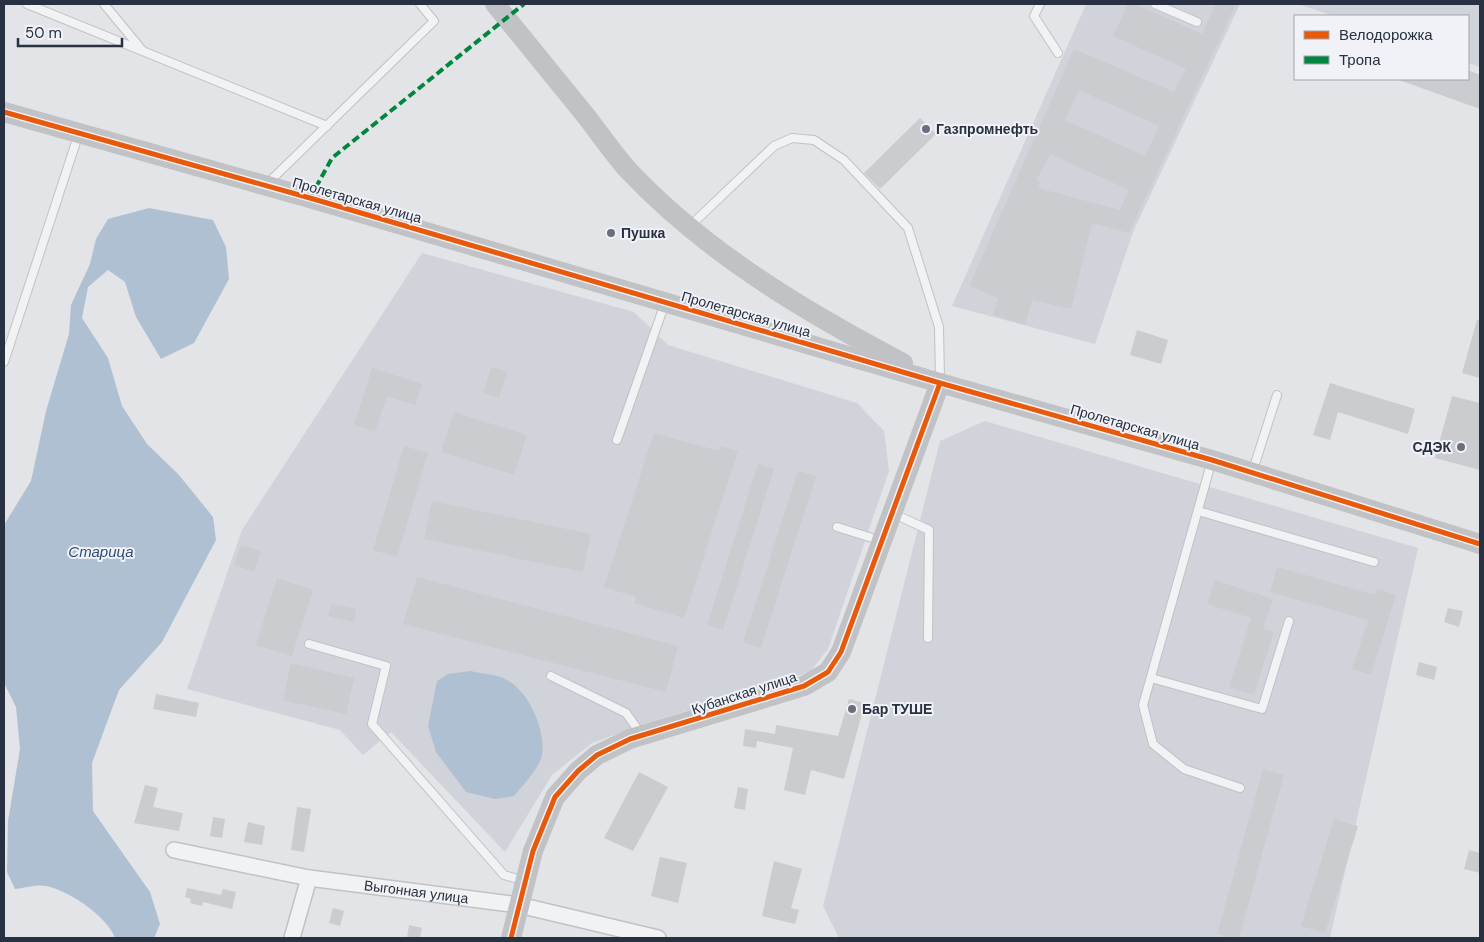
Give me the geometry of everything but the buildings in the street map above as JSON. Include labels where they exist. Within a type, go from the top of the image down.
[{"type":"street","points":[[496,4],[628,170],[690,226],[763,283],[852,336],[940,383]]},
{"type":"street","name":"Пролетарская улица","points":[[4,112],[1212,460],[1480,544]]},
{"type":"street","name":"Кубанская улица","points":[[511,938],[532,851],[555,797],[578,771],[597,755],[642,736],[804,686],[828,672],[841,652],[940,383]]},
{"type":"street","name":"Выгонная улица","points":[[174,850],[309,878],[519,905],[658,938]]},
{"type":"street","points":[[292,938],[309,878]]},
{"type":"lane","points":[[27,4],[327,126]]},
{"type":"lane","points":[[104,4],[144,51]]},
{"type":"lane","points":[[265,186],[434,21],[420,4]]},
{"type":"lane","points":[[1040,4],[1034,16],[1058,53]]},
{"type":"lane","points":[[1155,4],[1197,22]]},
{"type":"lane","points":[[4,362],[79,133]]},
{"type":"lane","points":[[690,226],[774,146],[792,138],[814,140],[844,160],[908,228],[940,327],[940,383]]},
{"type":"lane","points":[[617,440],[666,302]]},
{"type":"lane","points":[[1252,473],[1277,395]]},
{"type":"lane","points":[[1212,460],[1143,705],[1153,744],[1184,770],[1240,788]]},
{"type":"lane","points":[[1198,511],[1374,562]]},
{"type":"lane","points":[[892,513],[929,530],[928,638]]},
{"type":"lane","points":[[837,527],[882,541]]},
{"type":"lane","points":[[1151,678],[1262,710],[1289,621]]},
{"type":"lane","points":[[309,644],[386,666],[372,724],[504,875],[525,881]]},
{"type":"lane","points":[[551,676],[626,713],[642,736]]},
{"type":"shaded area","points":[[1086,4],[1240,4],[1133,232],[1095,344],[952,306]]},
{"type":"shaded area","points":[[1298,4],[1480,4],[1480,67],[1469,63],[1469,15],[1331,15]]},
{"type":"shaded area","points":[[422,253],[634,312],[668,345],[857,403],[884,431],[889,471],[828,649],[810,672],[645,724],[592,743],[552,775],[505,852],[391,732],[363,755],[340,730],[187,689],[242,530]]},
{"type":"shaded area","points":[[985,421],[1418,548],[1330,938],[839,938],[823,906],[940,441]]},
{"type":"water","name":"Старица","points":[[149,208],[213,220],[226,247],[229,279],[194,343],[161,359],[136,317],[125,282],[108,270],[88,287],[82,318],[108,358],[122,406],[147,444],[179,475],[213,517],[216,540],[162,642],[119,690],[92,763],[93,811],[150,892],[160,924],[154,938],[115,938],[104,921],[75,898],[55,888],[46,886],[15,889],[7,872],[8,821],[20,749],[16,707],[4,683],[4,525],[31,481],[46,411],[69,334],[71,305],[90,264],[96,239],[108,219]]},
{"type":"water","points":[[471,671],[501,677],[513,684],[534,711],[543,745],[542,755],[538,766],[514,796],[495,799],[466,792],[436,752],[428,726],[437,681],[448,674]]},
{"type":"marked path","points":[[310,198],[332,158],[524,4]]},
{"type":"cycle path","points":[[4,112],[310,198],[940,383],[1212,460],[1480,544]]},
{"type":"cycle path","points":[[511,938],[533,851],[555,797],[578,771],[597,755],[630,739],[804,686],[828,672],[841,652],[940,383]]},
{"type":"place","name":"Газпромнефть","points":[[926,129]]},
{"type":"place","name":"Пушка","points":[[611,233]]},
{"type":"place","name":"СДЭК","points":[[1461,447]]},
{"type":"place","name":"Бар ТУШЕ","points":[[852,709]]}]
